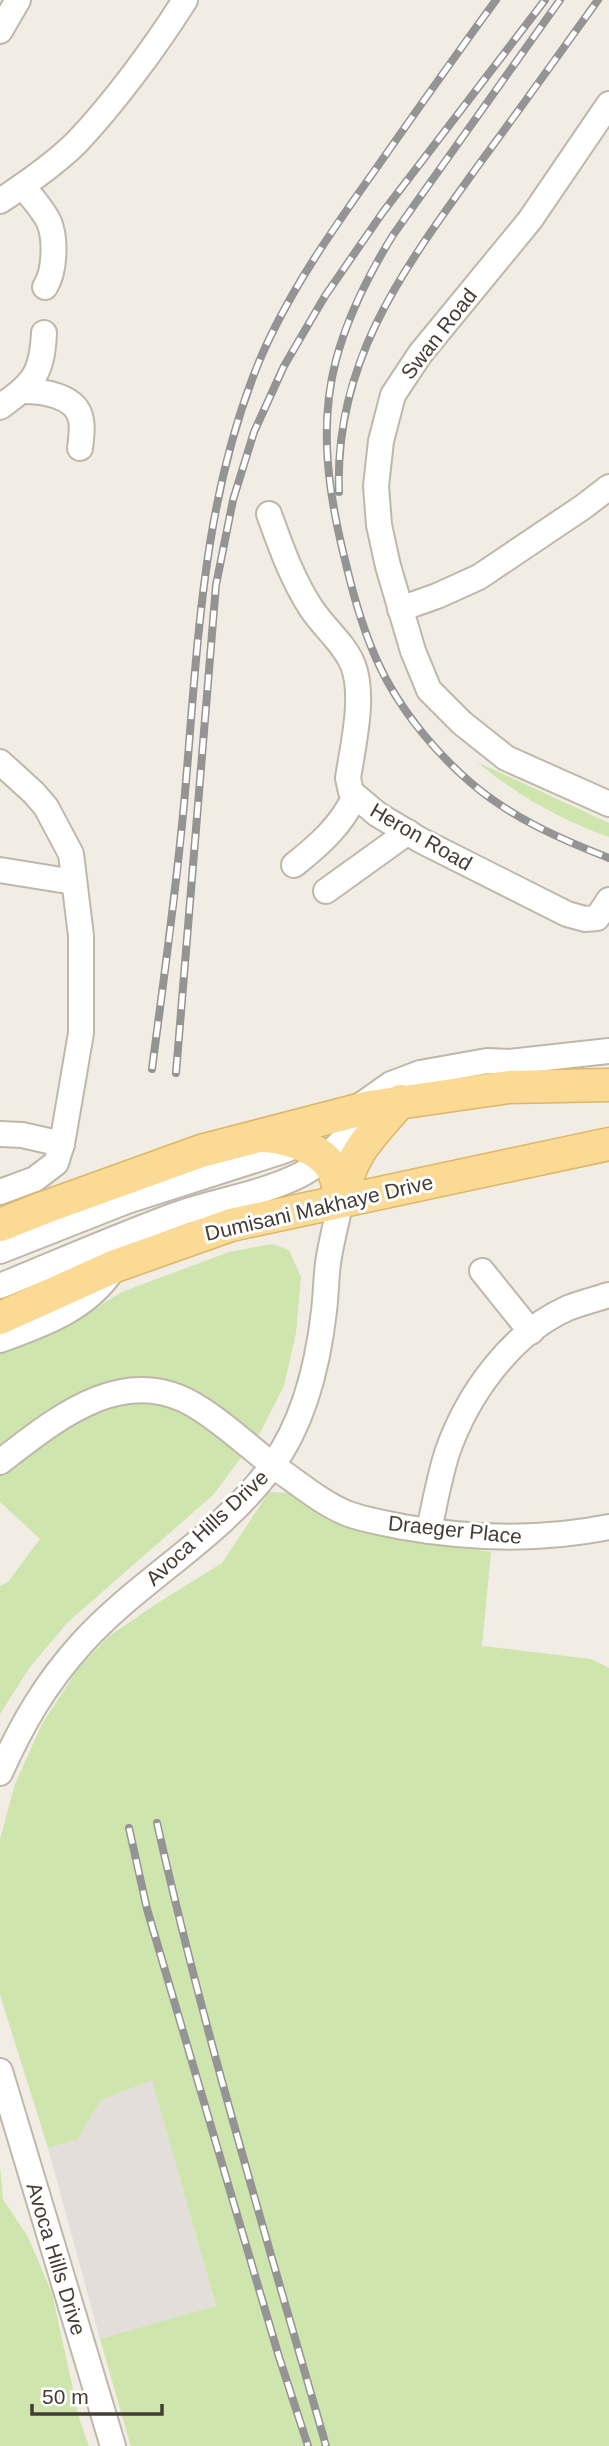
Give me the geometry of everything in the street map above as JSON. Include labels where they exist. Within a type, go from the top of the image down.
[{"type":"main road","points":[[0,1225],[201,1151],[352,1112],[392,1103],[509,1087],[609,1085]]},
{"type":"main road","points":[[341,1200],[355,1157],[392,1103]]},
{"type":"main road","points":[[259,1135],[277,1137],[312,1152],[331,1167],[341,1200]]},
{"type":"main road","name":"Dumisani Makhaye Drive","points":[[0,1318],[115,1266],[231,1225],[609,1144]]},
{"type":"street","points":[[0,31],[18,0]]},
{"type":"street","points":[[0,201],[23,186],[76,142],[137,67],[185,0]]},
{"type":"street","name":"Swan Road","points":[[609,104],[530,220],[420,354],[393,395],[381,441],[376,486],[379,525],[400,609],[413,652],[429,690],[462,723],[506,758],[609,804]]},
{"type":"street","points":[[23,186],[47,218],[51,230],[53,271],[46,287]]},
{"type":"street","points":[[0,407],[22,391],[40,368],[44,333]]},
{"type":"street","points":[[22,391],[43,391],[71,404],[79,412],[82,421],[80,448]]},
{"type":"street","points":[[400,609],[479,577],[583,507],[609,486]]},
{"type":"street","name":"Heron Road","points":[[269,514],[293,578],[313,611],[345,650],[354,666],[358,713],[348,786],[355,796],[408,832],[566,914],[584,919],[597,918],[609,900]]},
{"type":"street","points":[[0,762],[34,793],[53,819],[71,854],[81,936],[81,1033],[59,1154],[35,1179],[0,1192]]},
{"type":"street","points":[[294,865],[338,826],[348,813],[355,796]]},
{"type":"street","points":[[326,891],[408,832]]},
{"type":"street","points":[[0,870],[74,882]]},
{"type":"street","points":[[0,1286],[181,1213],[289,1180],[312,1152],[352,1112],[391,1084],[420,1073],[487,1061],[509,1062],[609,1051]]},
{"type":"street","points":[[0,1251],[127,1200],[312,1152],[409,1090],[490,1072],[509,1062]]},
{"type":"street","points":[[0,1134],[22,1135],[59,1154]]},
{"type":"street","name":"Avoca Hills Drive","points":[[0,1773],[22,1724],[50,1681],[83,1642],[204,1537],[273,1465],[293,1429],[307,1395],[318,1352],[328,1262],[341,1200]]},
{"type":"street","points":[[0,1210],[43,1208]]},
{"type":"street","points":[[0,1340],[71,1309],[98,1289],[115,1266]]},
{"type":"street","points":[[482,1271],[531,1332]]},
{"type":"street","points":[[429,1531],[437,1488],[448,1451],[482,1384],[512,1349],[531,1332],[567,1309],[609,1295]]},
{"type":"street","name":"Draeger Place","points":[[0,1462],[83,1404],[107,1394],[132,1390],[166,1394],[197,1406],[318,1498],[346,1513],[382,1523],[429,1531],[491,1537],[534,1538],[609,1527]]},
{"type":"street","name":"Avoca Hills Drive","points":[[0,2071],[4,2099],[113,2446]]},
{"type":"shaded area","points":[[152,2079],[216,2307],[100,2339],[48,2148],[77,2140],[101,2100]]},
{"type":"green space","points":[[477,762],[609,823],[609,837],[540,806]]},
{"type":"green space","points":[[272,1244],[289,1250],[301,1277],[296,1333],[284,1386],[261,1431],[213,1495],[68,1622],[30,1667],[0,1714],[0,1586],[8,1582],[40,1539],[0,1502],[0,1348],[73,1322],[122,1292],[229,1252]]},
{"type":"green space","points":[[269,1492],[295,1493],[329,1516],[377,1535],[491,1552],[482,1646],[591,1659],[609,1668],[609,2446],[130,2444],[100,2339],[216,2306],[152,2080],[101,2100],[77,2140],[48,2148],[0,1995],[0,1839],[15,1784],[42,1724],[78,1669],[108,1637],[222,1563]]},
{"type":"green space","points":[[0,2165],[3,2199],[28,2237],[52,2293],[80,2421],[89,2446],[0,2446]]},
{"type":"railway","points":[[152,1069],[178,862],[206,572],[214,518],[241,410],[261,357],[313,260],[496,0]]},
{"type":"railway","points":[[176,1073],[216,585],[233,500],[254,432],[284,366],[325,296],[383,212],[545,0]]},
{"type":"railway","points":[[560,0],[393,235],[368,280],[353,311],[336,360],[328,411],[328,462],[335,513],[352,590],[379,665],[407,713],[443,757],[485,795],[536,826],[609,858]]},
{"type":"railway","points":[[339,492],[341,444],[349,399],[362,357],[380,316],[452,201],[598,0]]},
{"type":"railway","points":[[157,1823],[216,2058],[326,2446]]},
{"type":"railway","points":[[129,1828],[147,1909],[279,2357],[308,2446]]}]
